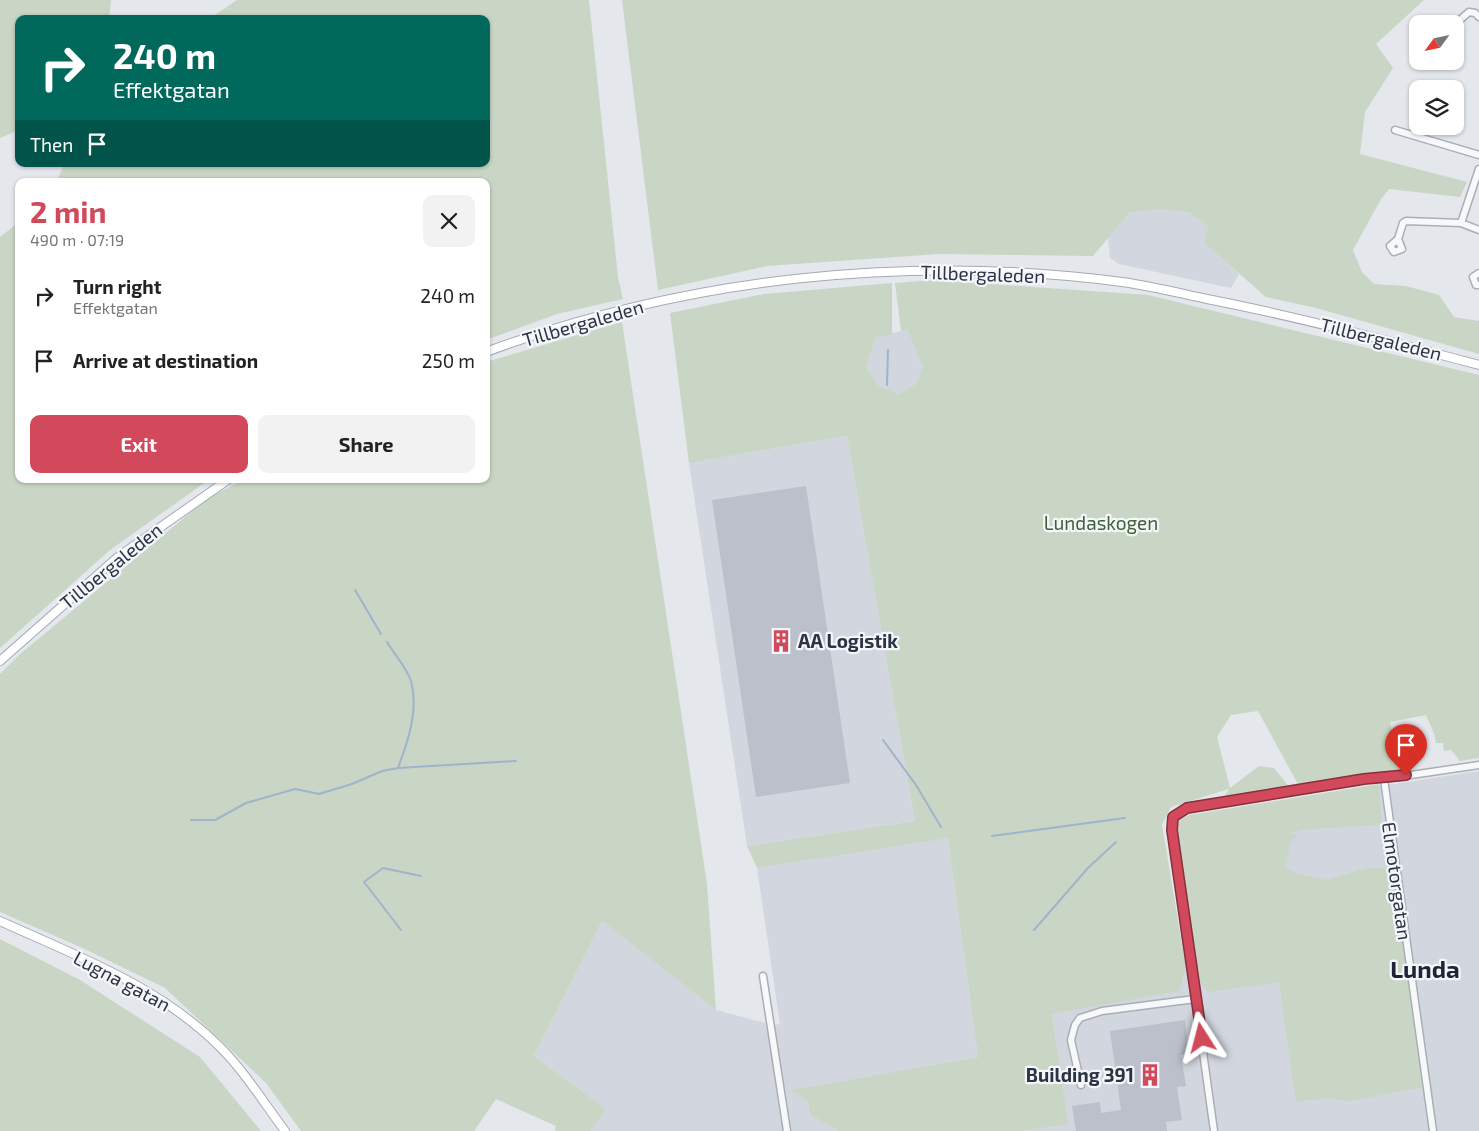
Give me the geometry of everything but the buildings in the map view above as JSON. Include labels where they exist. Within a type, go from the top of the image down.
[{"type":"main road","name":"Tillbergaleden","points":[[490,351],[546,331],[629,307],[711,292],[810,277],[888,272],[957,271],[1033,274],[1124,282],[1278,313],[1479,365]]},
{"type":"main road","name":"Tillbergaleden","points":[[0,662],[118,557],[223,483]]},
{"type":"main road","name":"Lugna gatan","points":[[0,920],[109,971],[172,1006],[230,1057],[285,1131]]},
{"type":"street","points":[[1464,16],[1469,12],[1476,13],[1479,17]]},
{"type":"street","points":[[1395,130],[1479,155]]},
{"type":"street","points":[[1461,223],[1479,169]]},
{"type":"street","points":[[1398,239],[1403,223],[1406,221],[1461,223],[1479,230]]},
{"type":"street","points":[[1479,273],[1473,277],[1476,285],[1479,285]]},
{"type":"street","points":[[1214,1131],[1172,830],[1172,820],[1175,814],[1187,808],[1364,779],[1384,779],[1479,765]]},
{"type":"street","name":"Elmotorgatan","points":[[1384,779],[1433,1131]]},
{"type":"street","points":[[763,976],[787,1131]]},
{"type":"street","points":[[1081,1085],[1071,1040],[1075,1025],[1080,1018],[1102,1010],[1195,999]]},
{"type":"shaded area","points":[[1161,209],[1190,213],[1208,226],[1204,243],[1239,274],[1231,288],[1119,264],[1110,258],[1108,237],[1129,213]]},
{"type":"shaded area","points":[[907,329],[922,366],[917,383],[899,394],[879,386],[866,367],[876,338]]},
{"type":"shaded area","points":[[847,436],[915,821],[747,846],[689,463]]},
{"type":"shaded area","points":[[1479,771],[1479,1131],[1023,1131],[1067,1124],[1052,1013],[1180,991],[1189,958],[1177,829],[1180,820],[1190,815]]},
{"type":"shaded area","points":[[948,837],[978,1057],[792,1090],[807,1100],[810,1115],[839,1131],[591,1131],[606,1109],[534,1056],[602,921],[716,1010],[772,1025],[780,1024],[757,868]]},
{"type":"green space","points":[[0,0],[111,0],[109,15],[15,15],[15,132],[0,138]]},
{"type":"green space","points":[[237,0],[589,0],[618,277],[623,299],[557,314],[490,339],[490,178],[58,178],[63,167],[490,167],[490,15],[215,15]]},
{"type":"green space","points":[[622,0],[1424,0],[1376,44],[1393,68],[1365,112],[1360,154],[1467,182],[1460,197],[1389,189],[1381,199],[1353,250],[1362,272],[1374,284],[1406,286],[1439,295],[1454,317],[1479,321],[1479,354],[1316,308],[1266,297],[1204,243],[1208,226],[1190,213],[1161,209],[1129,213],[1093,256],[939,254],[767,266],[658,290]]},
{"type":"green space","points":[[15,225],[15,483],[204,483],[110,550],[0,648],[0,237]]},
{"type":"green space","name":"Lundaskogen","points":[[934,280],[1148,295],[1479,375],[1479,758],[1460,761],[1451,750],[1444,751],[1443,743],[1436,743],[1426,715],[1390,722],[1400,770],[1299,786],[1258,711],[1231,715],[1217,737],[1230,788],[1259,766],[1274,768],[1290,788],[1225,796],[1229,789],[1171,807],[1162,825],[1186,968],[1180,991],[1052,1014],[1068,1124],[1023,1131],[839,1131],[810,1115],[807,1100],[791,1090],[978,1057],[948,838],[757,868],[747,846],[915,821],[847,436],[689,463],[670,313],[764,294],[892,283],[892,334],[876,338],[866,367],[879,386],[899,394],[917,383],[922,366],[907,329],[901,331],[895,283]]},
{"type":"green space","points":[[622,322],[707,884],[716,1010],[602,921],[534,1056],[606,1109],[591,1131],[555,1131],[556,1126],[496,1099],[474,1131],[301,1131],[266,1083],[165,988],[87,950],[0,912],[0,674],[19,655],[208,498],[237,483],[490,483],[490,361]]},
{"type":"green space","points":[[1379,784],[1382,825],[1309,829],[1287,834],[1298,835],[1290,842],[1286,868],[1295,873],[1327,880],[1367,868],[1393,868],[1425,1087],[1348,1101],[1327,1098],[1296,1102],[1279,982],[1208,992],[1196,977],[1177,829],[1180,820],[1190,815]]},
{"type":"green space","points":[[0,939],[80,980],[200,1057],[261,1131],[0,1131]]},
{"type":"waterway","points":[[887,385],[888,350]]},
{"type":"waterway","points":[[355,590],[381,634]]},
{"type":"waterway","points":[[387,642],[407,671],[411,681],[414,703],[411,725],[398,768],[516,761]]},
{"type":"waterway","points":[[883,740],[916,785],[941,827]]},
{"type":"waterway","points":[[191,820],[215,820],[246,803],[295,789],[319,794],[352,784],[382,771],[398,768]]},
{"type":"waterway","points":[[992,836],[1125,818]]},
{"type":"waterway","points":[[1034,930],[1088,868],[1116,842]]},
{"type":"waterway","points":[[401,930],[364,882],[383,868],[421,876]]},
{"type":"place","name":"AA Logistik","points":[[781,641]]},
{"type":"place","name":"Building 391","points":[[1150,1075]]},
{"type":"district","name":"Lunda","points":[[1425,970]]},
{"type":"route","points":[[1202,1038],[1171,823],[1175,814],[1187,808],[1364,779],[1384,779],[1406,775]]}]
